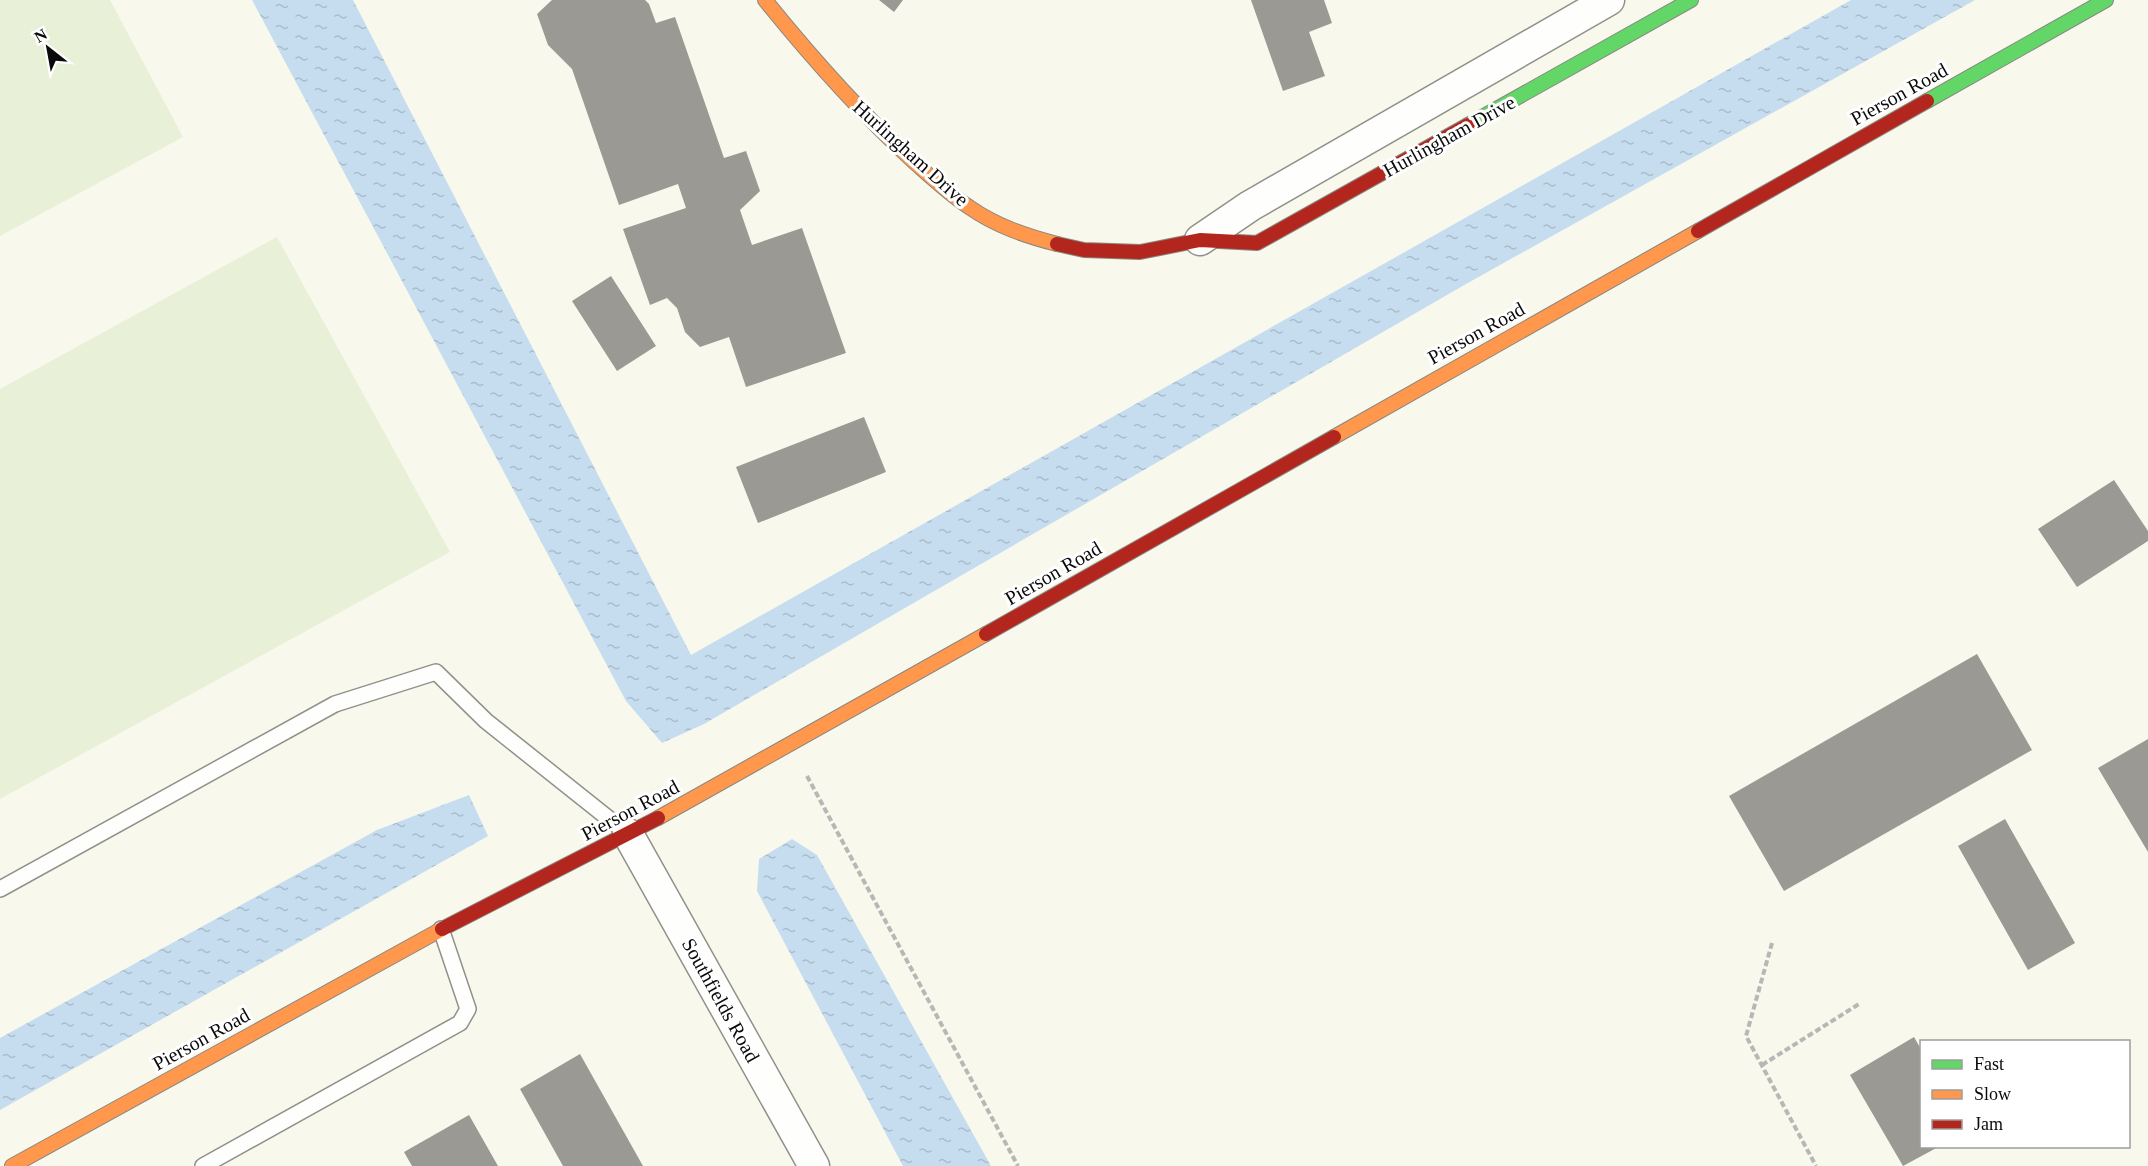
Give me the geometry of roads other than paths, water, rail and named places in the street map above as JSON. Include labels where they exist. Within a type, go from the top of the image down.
[{"type":"street","name":"Hurlingham Drive","points":[[765,0],[811,57],[883,133],[945,189],[970,208],[1028,237],[1084,250],[1140,252],[1200,240],[1257,243],[1691,0]]},
{"type":"street","name":"Hurlingham Drive","points":[[1200,240],[1250,206],[1609,0]]},
{"type":"street","name":"Pierson Road","points":[[12,1166],[441,929],[628,834],[790,744],[2106,0]]},
{"type":"street","name":"Southfields Road","points":[[628,834],[814,1166]]},
{"type":"lane","points":[[0,890],[335,704],[436,672],[486,721],[628,834]]},
{"type":"lane","points":[[203,1166],[460,1023],[468,1010],[441,929]]},
{"type":"water","points":[[252,0],[353,0],[691,655],[1851,0],[1975,0],[1466,284],[704,724],[662,743],[626,701]]},
{"type":"water","points":[[469,795],[488,836],[0,1110],[0,1038],[377,830]]},
{"type":"water","points":[[792,839],[817,855],[991,1166],[903,1166],[757,891],[759,859]]}]
